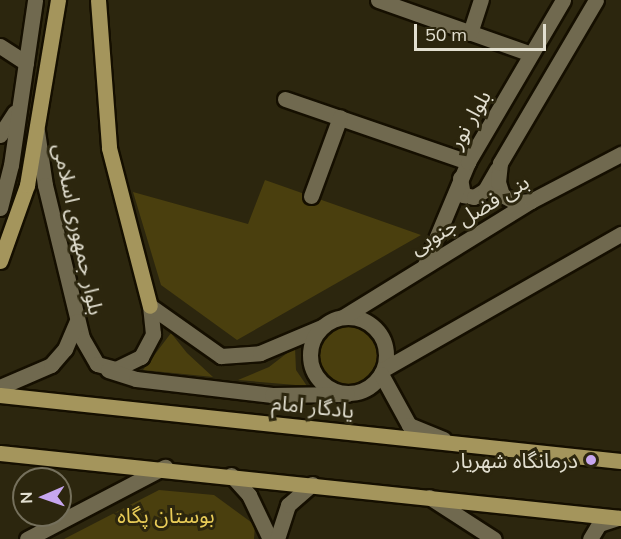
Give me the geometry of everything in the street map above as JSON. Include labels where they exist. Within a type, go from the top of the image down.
[{"type":"main road","points":[[0,208],[20,102],[35,0]]},
{"type":"main road","points":[[98,0],[109,148],[150,306],[153,334],[141,357],[126,366],[105,369]]},
{"type":"main road","points":[[378,0],[531,54]]},
{"type":"main road","points":[[470,33],[481,0]]},
{"type":"main road","name":"بلوار نور","points":[[424,266],[468,162],[563,0]]},
{"type":"main road","points":[[460,178],[464,195],[474,197],[490,184],[500,163],[596,0]]},
{"type":"main road","points":[[0,261],[27,185],[58,4]]},
{"type":"main road","points":[[0,46],[26,63]]},
{"type":"main road","points":[[285,99],[468,162]]},
{"type":"main road","points":[[0,135],[20,102]]},
{"type":"main road","points":[[311,196],[340,117]]},
{"type":"main road","name":"بلوار جمهوری اسلامی","points":[[37,128],[45,185],[77,321],[92,358],[105,369]]},
{"type":"main road","name":"بنی فضل جنوبی","points":[[343,317],[531,201],[621,154]]},
{"type":"main road","points":[[500,163],[498,183],[502,195],[515,202],[531,201]]},
{"type":"main road","points":[[105,369],[136,379],[272,395],[347,394],[369,387],[382,372],[621,234]]},
{"type":"main road","points":[[150,306],[221,356],[260,353],[343,317],[362,320],[378,331],[384,343],[382,372],[409,425],[446,440]]},
{"type":"main road","points":[[0,387],[51,365],[65,349],[77,321]]},
{"type":"main road","points":[[322,327],[314,338],[310,363],[323,385],[347,394]]},
{"type":"main road","name":"یادگار امام","points":[[0,395],[620,457]]},
{"type":"main road","points":[[0,453],[165,467],[620,518]]},
{"type":"main road","points":[[27,539],[165,467]]},
{"type":"main road","points":[[231,475],[249,495],[270,539]]},
{"type":"main road","points":[[277,539],[288,505],[312,484]]},
{"type":"main road","points":[[429,497],[494,539]]},
{"type":"main road","points":[[590,539],[599,524],[620,518]]},
{"type":"green space","points":[[265,180],[421,235],[237,340],[161,285],[133,192],[248,224]]},
{"type":"green space","points":[[347,323],[365,329],[373,337],[379,355],[373,373],[365,381],[347,387],[329,381],[321,373],[315,355],[321,337],[329,329]]},
{"type":"green space","points":[[171,333],[187,353],[213,377],[143,370]]},
{"type":"green space","points":[[295,347],[296,370],[307,386],[238,380],[269,367]]},
{"type":"green space","name":"بوستان پگاه","points":[[159,490],[214,495],[255,525],[254,539],[64,539]]},
{"type":"place","name":"درمانگاه شهریار","points":[[591,460]]}]
